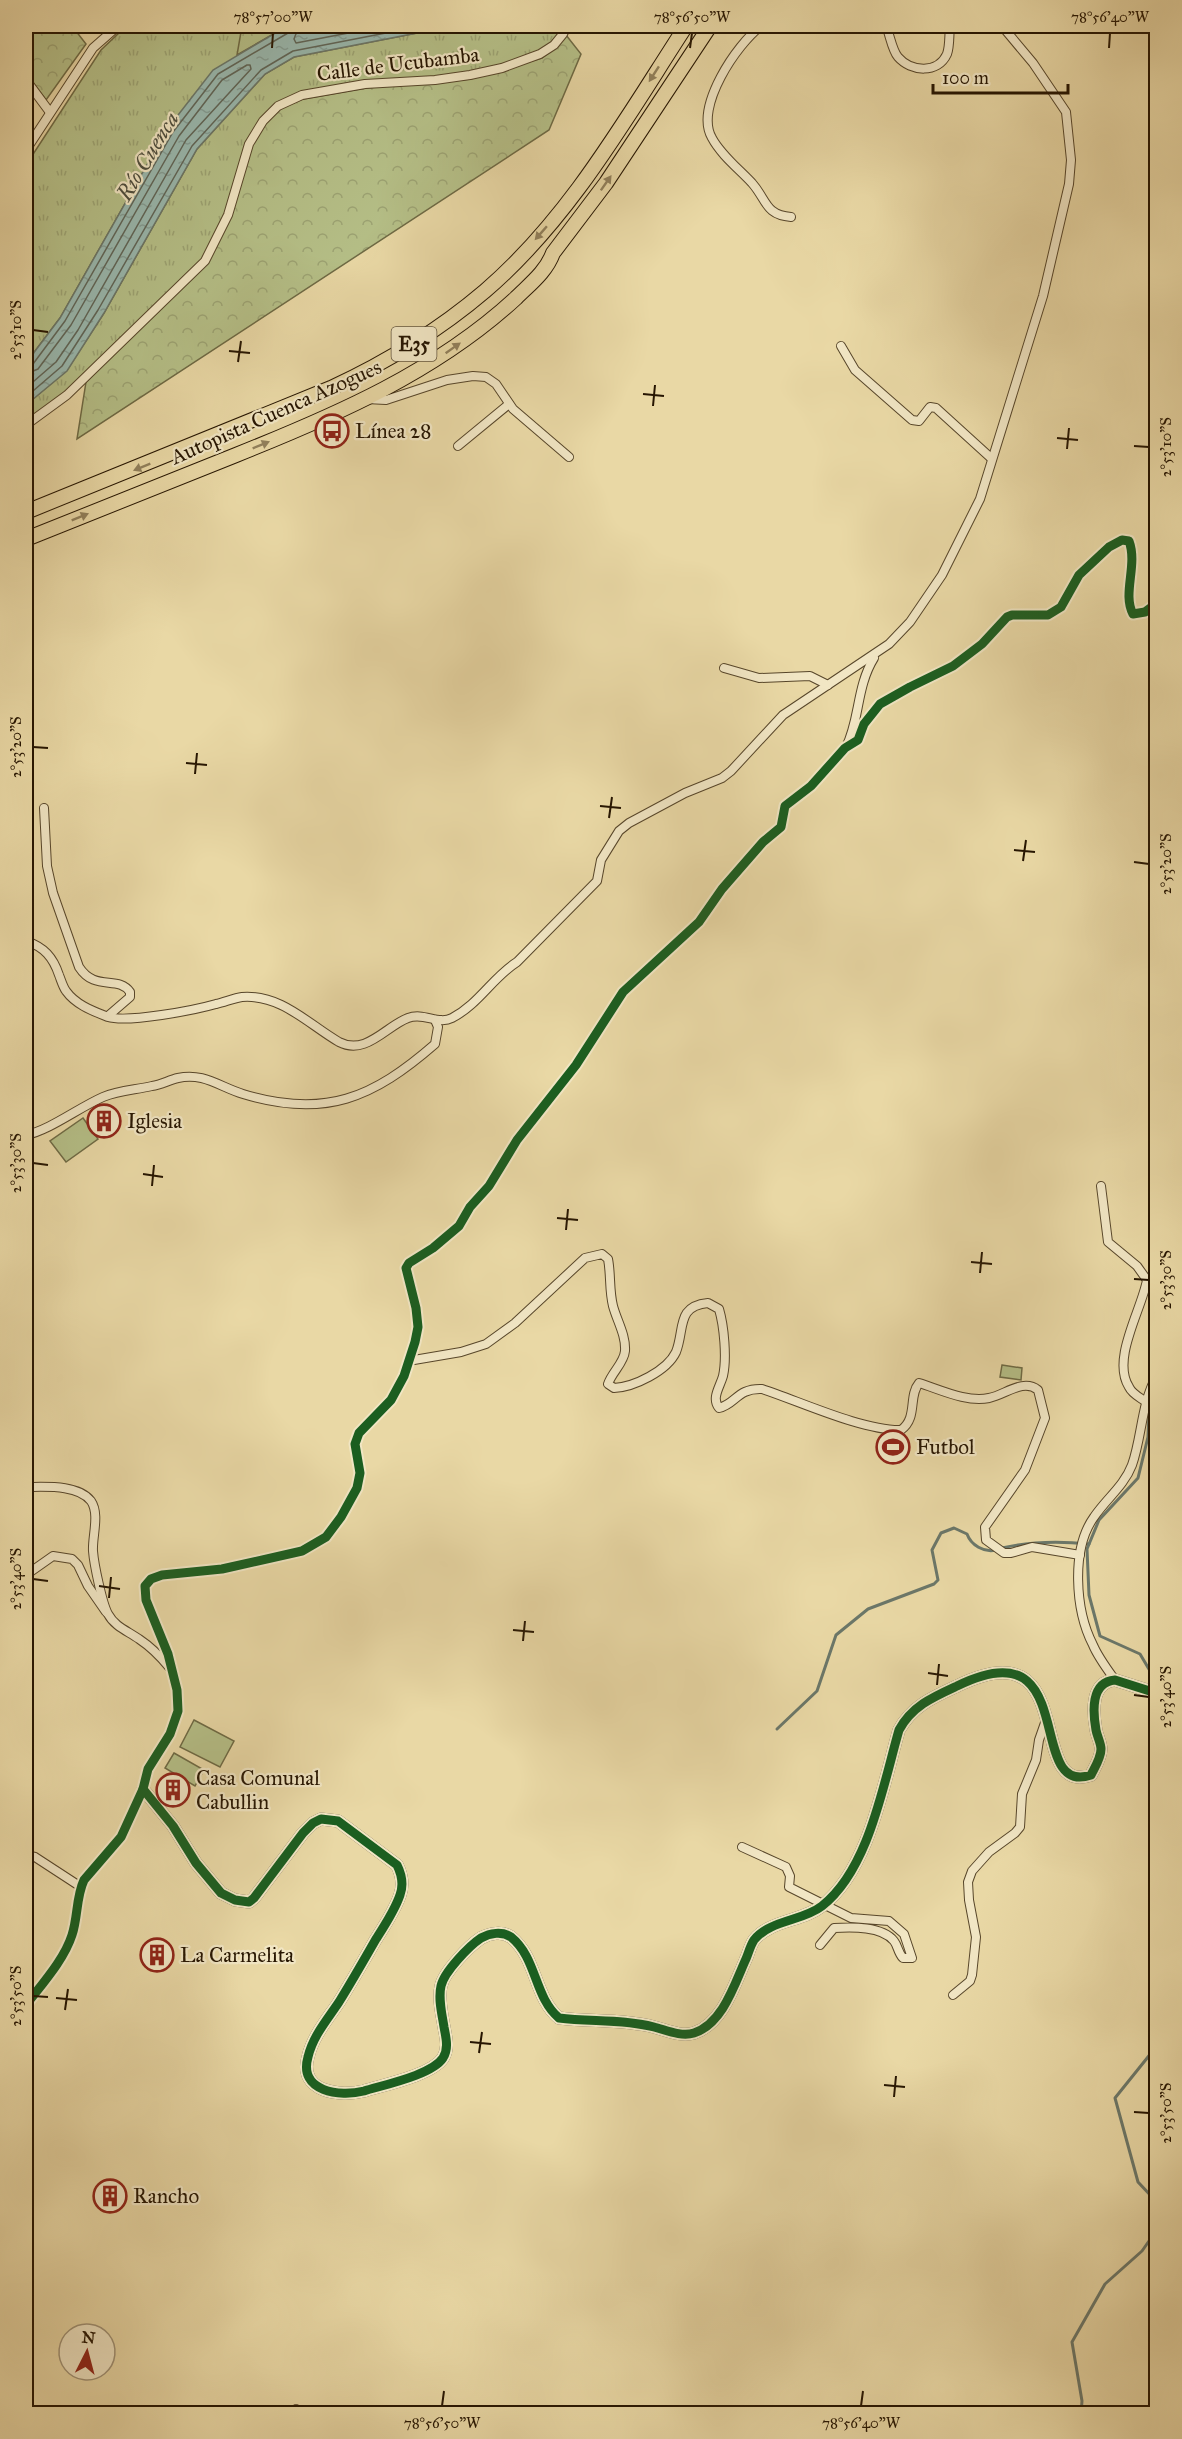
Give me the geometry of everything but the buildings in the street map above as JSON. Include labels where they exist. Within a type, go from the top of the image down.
[{"type":"highway","name":"Autopista Cuenca Azogues","points":[[26,513],[331,388],[379,364],[442,325],[512,266],[563,208],[599,159],[686,26]]},
{"type":"highway","name":"Autopista Cuenca Azogues","points":[[26,539],[276,439],[365,399],[413,374],[474,333],[511,303],[548,265],[553,254],[610,177],[710,26]]},
{"type":"street","points":[[26,150],[49,111],[93,48],[118,26]]},
{"type":"street","name":"Calle de Ucubamba","points":[[26,424],[67,395],[206,261],[228,215],[249,144],[262,121],[278,106],[302,95],[365,84],[435,80],[502,68],[540,54],[554,45],[564,34],[567,26]]},
{"type":"street","points":[[761,26],[728,61],[707,115],[707,125],[711,137],[754,185],[768,207],[778,216],[791,217]]},
{"type":"street","points":[[886,26],[897,56],[916,69],[930,69],[941,64],[948,52],[950,26]]},
{"type":"street","points":[[26,942],[43,949],[50,956],[65,990],[81,1006],[114,1018],[190,1010],[241,997],[258,997],[272,1000],[342,1043],[356,1046],[372,1040],[409,1017],[450,1019],[471,1004],[597,881],[601,860],[619,831],[629,823],[685,793],[722,778],[783,715],[877,653],[910,622],[942,575],[980,500],[991,458],[1043,296],[1069,184],[1071,160],[1066,112],[1033,63],[1002,26]]},
{"type":"street","points":[[26,80],[49,111]]},
{"type":"street","points":[[841,346],[855,370],[912,420],[919,421],[930,407],[936,408],[991,458]]},
{"type":"street","points":[[365,399],[386,400],[447,381],[472,376],[486,377],[496,384],[513,409],[569,457]]},
{"type":"street","points":[[458,446],[509,404]]},
{"type":"street","points":[[845,748],[858,740],[864,724],[880,704],[953,666],[982,644],[1007,617],[1048,615],[1061,607],[1079,574],[1116,542],[1129,541],[1134,557],[1128,606],[1133,614],[1145,612],[1156,604]]},
{"type":"street","points":[[26,2005],[67,1949],[73,1932],[81,1887],[92,1869],[107,1856],[122,1837],[143,1789],[148,1769],[170,1734],[178,1711],[179,1700],[161,1634],[144,1593],[147,1583],[162,1575],[222,1569],[302,1551],[326,1537],[341,1517],[357,1488],[360,1473],[355,1444],[359,1433],[391,1400],[404,1376],[418,1327],[416,1308],[406,1268],[409,1263],[433,1248],[459,1226],[470,1207],[489,1186],[517,1140],[576,1065],[623,992],[699,922],[722,889],[763,842],[781,827],[785,806],[811,786],[845,748],[850,739],[860,689],[868,667],[877,653]]},
{"type":"street","points":[[724,668],[759,678],[810,676],[828,685]]},
{"type":"street","points":[[44,808],[47,866],[53,892],[79,967],[84,976],[95,982],[120,984],[130,992],[130,997],[108,1016]]},
{"type":"street","points":[[26,1135],[39,1132],[70,1113],[105,1096],[126,1089],[152,1086],[180,1077],[205,1077],[242,1094],[315,1105],[356,1097],[393,1076],[435,1044],[438,1027],[435,1020]]},
{"type":"street","points":[[1101,1186],[1108,1242],[1137,1266],[1147,1280],[1144,1296],[1125,1349],[1125,1379],[1130,1390],[1146,1402]]},
{"type":"street","points":[[408,1361],[461,1352],[486,1344],[515,1323],[585,1258],[602,1254],[608,1259],[613,1306],[621,1328],[625,1351],[623,1360],[608,1384],[614,1388],[635,1382],[666,1366],[675,1353],[685,1315],[690,1309],[708,1303],[719,1309],[725,1348],[724,1369],[716,1397],[716,1403],[720,1408],[742,1393],[762,1389],[853,1420],[890,1430],[901,1430],[911,1419],[915,1389],[919,1383],[975,1399],[989,1398],[1025,1385],[1033,1386],[1038,1390],[1044,1418],[1025,1470],[986,1527],[986,1540],[1000,1551],[1011,1553],[1032,1547],[1080,1547]]},
{"type":"street","points":[[1115,1680],[1093,1646],[1087,1632],[1078,1593],[1080,1547],[1092,1518],[1125,1480],[1132,1464],[1146,1402],[1156,1377]]},
{"type":"street","points":[[26,1487],[64,1488],[83,1494],[92,1502],[94,1511],[93,1552],[107,1614]]},
{"type":"street","points":[[26,1575],[54,1556],[72,1559],[78,1565],[88,1586],[107,1614],[120,1629],[138,1638],[158,1654],[171,1670]]},
{"type":"street","points":[[143,1789],[173,1826],[221,1893],[235,1900],[249,1902],[254,1898],[303,1833],[321,1819],[338,1821],[397,1865],[403,1876],[400,1898],[344,1994],[321,2027],[308,2057],[309,2077],[313,2084],[324,2090],[354,2093],[428,2069],[441,2061],[447,2044],[441,2009],[442,1982],[464,1953],[486,1935],[494,1933],[507,1935],[519,1945],[544,2001],[559,2018],[627,2021],[690,2034],[701,2031],[717,2015],[754,1940],[770,1928],[813,1912],[822,1906],[839,1890],[853,1870],[862,1850],[899,1730],[907,1715],[925,1701],[965,1682],[999,1672],[1022,1675],[1033,1687],[1064,1771],[1071,1777],[1081,1779],[1091,1775],[1101,1749],[1094,1713],[1095,1694],[1108,1681],[1115,1680],[1153,1692]]},
{"type":"street","points":[[953,1995],[970,1981],[972,1975],[976,1937],[968,1882],[972,1871],[989,1852],[1020,1827],[1022,1794],[1036,1760],[1039,1740],[1046,1720]]},
{"type":"street","points":[[742,1847],[786,1867],[790,1876],[789,1887],[822,1906],[851,1918],[889,1921],[904,1934],[910,1946],[912,1958],[903,1958],[895,1942],[888,1935],[867,1929],[834,1928],[820,1945]]},
{"type":"street","points":[[26,1855],[35,1857],[81,1887]]},
{"type":"green space","points":[[26,26],[72,26],[86,44],[46,100],[26,73]]},
{"type":"green space","points":[[136,26],[295,26],[282,29],[168,128],[60,318],[26,363],[26,165],[101,50],[120,32]]},
{"type":"green space","points":[[242,26],[295,26],[282,29],[237,55]]},
{"type":"green space","points":[[453,26],[567,26],[540,54],[470,75],[228,215],[205,261],[67,395],[26,425],[26,405],[67,370],[104,313],[197,149],[265,74],[294,57]]},
{"type":"green space","points":[[566,35],[581,54],[549,130],[77,439],[86,382],[207,262],[251,146],[266,122],[279,108],[303,99],[366,88],[471,79],[542,58]]},
{"type":"green space","points":[[83,1118],[98,1139],[66,1162],[50,1141]]},
{"type":"green space","name":"Futbol","points":[[1002,1365],[1022,1368],[1021,1380],[1000,1377]]},
{"type":"green space","name":"Futbol","points":[[888,1435],[903,1439],[898,1459],[882,1455]]},
{"type":"green space","points":[[194,1720],[234,1741],[220,1767],[180,1747]]},
{"type":"green space","points":[[174,1753],[204,1770],[195,1786],[165,1768]]},
{"type":"water","points":[[295,26],[453,26],[294,57],[265,74],[197,149],[104,313],[67,371],[26,405],[26,363],[60,318],[168,128],[213,70],[282,29]]},
{"type":"waterway","points":[[1154,1689],[1156,1681],[1140,1654],[1100,1636],[1089,1595],[1087,1549],[1099,1520],[1138,1478],[1148,1437],[1149,1413],[1156,1401]]},
{"type":"waterway","points":[[777,1729],[817,1691],[836,1635],[868,1609],[934,1584],[938,1580],[932,1550],[941,1533],[954,1528],[967,1534],[978,1547],[991,1551],[996,1550]]},
{"type":"waterway","points":[[1002,1548],[1046,1542],[1089,1544]]},
{"type":"waterway","points":[[1152,1696],[1150,1702],[1153,1748],[1156,1752]]},
{"type":"waterway","points":[[1156,1880],[1151,1892],[1156,1901]]},
{"type":"waterway","points":[[1156,2047],[1115,2098],[1138,2182],[1153,2198],[1156,2208]]},
{"type":"waterway","points":[[1081,2414],[1082,2401],[1072,2342],[1105,2284],[1142,2251],[1156,2231]]},
{"type":"cycle path","points":[[26,2005],[64,1954],[74,1928],[84,1880],[121,1837],[143,1789],[148,1769],[170,1734],[178,1711],[177,1690],[168,1654],[146,1600],[145,1586],[151,1579],[162,1575],[222,1569],[302,1551],[326,1537],[341,1517],[357,1488],[360,1473],[355,1444],[359,1433],[391,1400],[404,1376],[415,1342],[418,1327],[416,1308],[406,1268],[409,1263],[433,1248],[459,1226],[470,1207],[489,1186],[517,1140],[576,1065],[623,992],[699,922],[722,889],[763,842],[781,827],[785,806],[811,786],[845,748],[858,740],[864,724],[880,704],[953,666],[982,644],[1007,617],[1048,615],[1061,607],[1079,575],[1109,547],[1122,540],[1129,541],[1131,550],[1129,598],[1133,614],[1145,612],[1156,604]]},
{"type":"cycle path","points":[[143,1789],[173,1826],[196,1863],[221,1893],[235,1900],[249,1902],[254,1898],[303,1833],[321,1819],[338,1821],[397,1865],[401,1876],[401,1891],[390,1917],[317,2035],[308,2057],[309,2078],[315,2085],[333,2092],[354,2093],[418,2074],[437,2064],[443,2058],[446,2050],[440,2001],[443,1980],[470,1947],[481,1938],[492,1934],[507,1935],[520,1946],[545,1999],[559,2018],[642,2024],[674,2033],[694,2033],[704,2028],[720,2013],[754,1940],[769,1928],[806,1915],[822,1906],[852,1871],[872,1825],[899,1730],[917,1708],[957,1686],[996,1673],[1021,1677],[1037,1693],[1059,1762],[1071,1775],[1091,1775],[1101,1752],[1094,1707],[1097,1692],[1101,1686],[1115,1680],[1156,1693]]},
{"type":"place","name":"Línea 28","points":[[332,431]]},
{"type":"place","name":"Iglesia","points":[[104,1121]]},
{"type":"place","name":"Futbol","points":[[893,1447]]},
{"type":"place","name":"Casa Comunal Cabullin","points":[[173,1790]]},
{"type":"place","name":"La Carmelita","points":[[157,1955]]},
{"type":"place","name":"Rancho","points":[[110,2196]]},
{"type":"water label","name":"Río Cuenca","points":[[147,156]]}]
